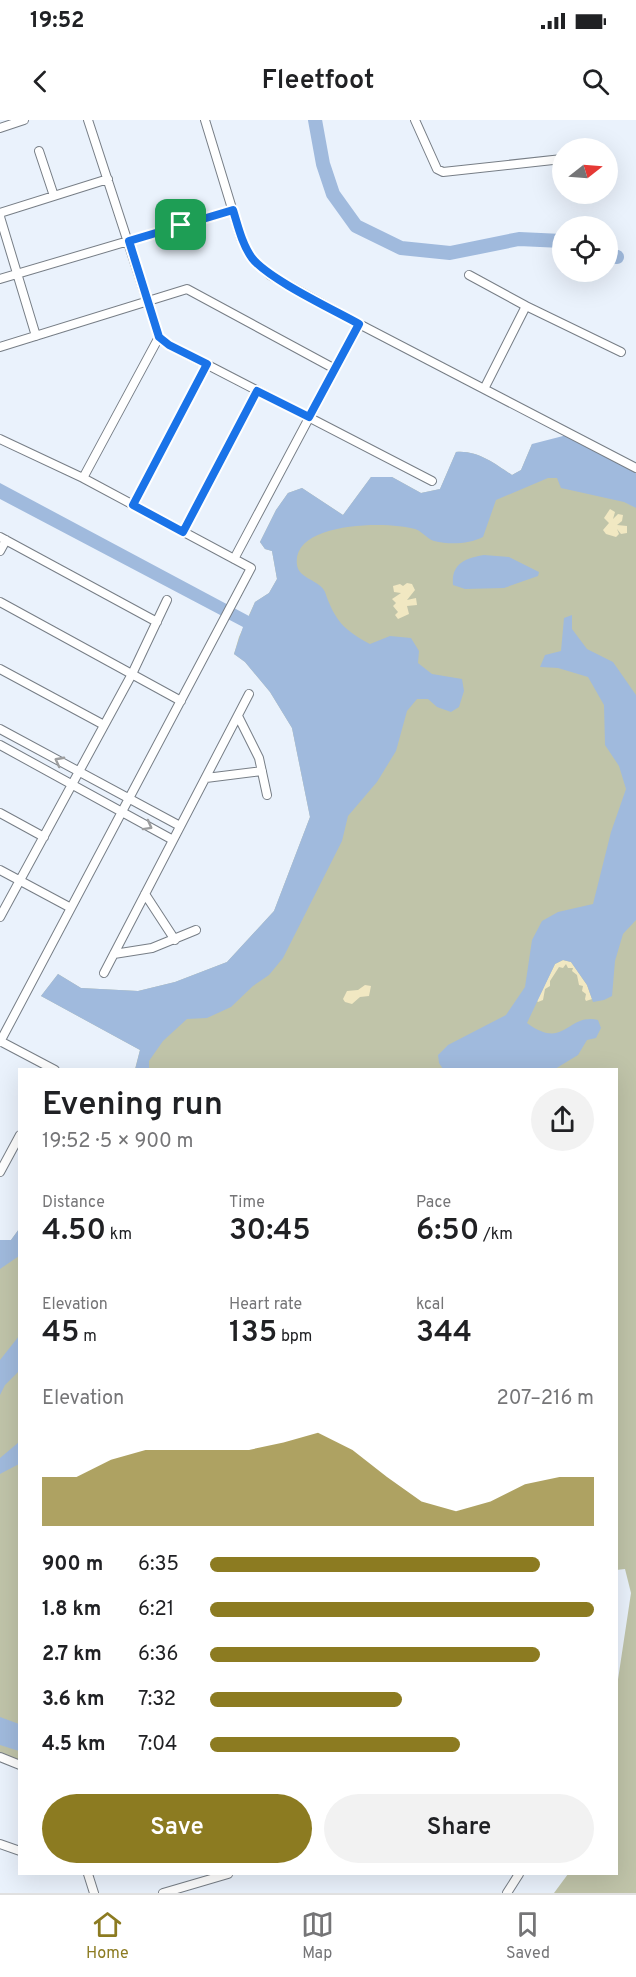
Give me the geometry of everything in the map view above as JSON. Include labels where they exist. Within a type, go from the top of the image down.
[{"type":"street","points":[[0,128],[24,120]]},
{"type":"street","points":[[88,120],[159,337],[169,345],[432,481]]},
{"type":"street","points":[[205,120],[241,238],[252,259],[270,275],[359,324],[636,468]]},
{"type":"street","points":[[415,120],[437,169],[443,172],[552,160]]},
{"type":"street","points":[[39,151],[54,196]]},
{"type":"street","points":[[0,213],[108,179]]},
{"type":"street","points":[[0,279],[233,210]]},
{"type":"street","points":[[0,218],[36,336]]},
{"type":"street","points":[[469,275],[526,306],[621,352]]},
{"type":"street","points":[[0,347],[187,289],[335,369]]},
{"type":"street","points":[[484,389],[526,306]]},
{"type":"street","points":[[234,559],[359,324]]},
{"type":"street","points":[[82,478],[159,337]]},
{"type":"street","points":[[133,505],[207,364]]},
{"type":"street","points":[[183,532],[257,391]]},
{"type":"street","points":[[0,439],[82,478],[251,568],[0,1041],[53,1068]]},
{"type":"street","points":[[0,551],[3,539],[157,622]]},
{"type":"street","points":[[0,917],[132,674],[167,600]]},
{"type":"street","points":[[0,602],[181,701]]},
{"type":"street","points":[[0,669],[104,724]]},
{"type":"street","points":[[104,973],[249,694]]},
{"type":"street","points":[[238,716],[252,740],[267,795]]},
{"type":"street","points":[[0,729],[180,826]]},
{"type":"street","points":[[0,745],[173,840]]},
{"type":"street","points":[[206,778],[262,771]]},
{"type":"street","points":[[0,813],[44,837]]},
{"type":"street","points":[[0,870],[71,908]]},
{"type":"street","points":[[145,894],[175,940]]},
{"type":"street","points":[[114,954],[152,948],[196,930]]},
{"type":"street","points":[[0,1172],[18,1139]]},
{"type":"street","points":[[0,1758],[18,1764]]},
{"type":"street","points":[[0,1844],[18,1850]]},
{"type":"street","points":[[87,1875],[94,1893]]},
{"type":"street","points":[[163,1893],[225,1875]]},
{"type":"street","points":[[507,1893],[518,1875]]},
{"type":"green space","points":[[532,444],[636,471],[636,1893],[554,1893],[567,1875],[618,1875],[618,1679],[631,1593],[625,1569],[618,1570],[618,1068],[135,1068],[140,1050],[41,996],[58,974],[81,988],[138,991],[175,982],[227,962],[274,911],[310,817],[292,728],[270,692],[245,662],[234,654],[255,602],[269,593],[277,579],[272,551],[265,549],[260,542],[276,510],[288,493],[302,488],[343,515],[371,477],[392,477],[421,493],[440,489],[456,452],[479,455],[512,475],[521,470]]},
{"type":"green space","points":[[18,1230],[18,1762],[0,1755],[0,1240],[11,1240]]},
{"type":"sand","points":[[610,509],[615,512],[613,519],[618,514],[623,515],[622,521],[617,525],[627,526],[627,533],[621,534],[617,529],[619,534],[616,537],[606,534],[603,530],[609,523],[604,518]]},
{"type":"sand","points":[[407,583],[412,584],[415,590],[407,600],[416,598],[417,605],[407,606],[409,614],[398,619],[395,615],[398,612],[393,606],[396,603],[392,599],[401,593],[394,592],[393,586],[400,584],[403,586]]},
{"type":"sand","points":[[563,960],[571,962],[587,985],[592,999],[586,1001],[586,994],[582,991],[583,986],[579,985],[577,975],[572,971],[573,968],[568,968],[566,964],[563,968],[559,967],[550,981],[550,986],[545,989],[543,1000],[538,1002],[555,964]]},
{"type":"sand","points":[[365,985],[371,986],[369,996],[360,997],[352,1004],[345,1002],[343,999],[347,991],[358,990]]},
{"type":"water","points":[[567,435],[636,471],[636,508],[624,502],[561,488],[557,478],[548,478],[496,500],[483,537],[472,541],[440,542],[431,540],[420,531],[402,526],[365,525],[325,532],[309,540],[299,550],[297,565],[299,570],[305,577],[322,588],[337,618],[347,629],[370,644],[390,636],[411,638],[419,651],[418,663],[432,674],[462,679],[464,691],[459,707],[451,712],[437,707],[428,699],[417,699],[407,711],[396,751],[377,782],[348,816],[342,841],[283,958],[269,975],[253,986],[231,1007],[207,1018],[187,1019],[163,1041],[149,1061],[149,1068],[136,1068],[140,1050],[41,996],[58,974],[81,988],[138,991],[175,982],[227,962],[274,911],[310,817],[292,728],[270,692],[245,662],[234,654],[243,627],[0,499],[0,483],[249,616],[255,602],[269,593],[277,579],[272,551],[265,549],[260,542],[276,510],[288,493],[302,488],[343,515],[371,477],[392,477],[421,493],[440,489],[456,452],[479,455],[512,475],[521,470],[532,444]]},
{"type":"water","points":[[484,555],[509,557],[539,572],[538,576],[504,588],[465,589],[453,585],[454,572],[461,563]]},
{"type":"water","points":[[572,615],[572,629],[587,649],[613,662],[636,695],[636,920],[623,934],[615,961],[612,996],[593,1002],[587,985],[571,962],[563,960],[555,964],[527,1023],[540,1031],[558,1033],[579,1021],[598,1020],[601,1028],[596,1038],[587,1040],[578,1055],[557,1068],[442,1068],[438,1055],[448,1045],[506,1015],[525,987],[532,940],[542,921],[558,912],[593,904],[611,832],[626,789],[619,766],[605,745],[604,705],[588,677],[558,668],[540,667],[545,655],[561,651],[564,618]]},
{"type":"water","points":[[18,1230],[18,1257],[0,1269],[0,1240],[11,1240]]},
{"type":"water","points":[[18,1337],[18,1372],[5,1385],[0,1395],[0,1360]]},
{"type":"water","points":[[18,1443],[18,1465],[0,1474],[0,1458]]},
{"type":"water","points":[[0,1717],[18,1724],[18,1751],[0,1745]]},
{"type":"waterway","points":[[315,120],[323,164],[333,194],[356,226],[401,248],[450,253],[519,239],[552,241]]},
{"type":"route","points":[[233,210],[241,238],[252,259],[270,275],[359,324],[309,417],[257,391],[183,532],[133,505],[207,364],[169,345],[159,337],[129,241],[181,225],[233,210]]}]
